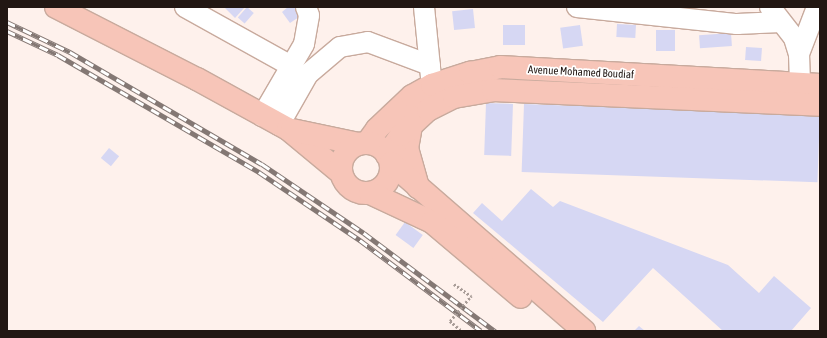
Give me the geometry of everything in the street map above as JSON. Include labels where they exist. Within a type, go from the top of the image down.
[{"type":"main road","points":[[56,7],[197,79],[276,123],[341,173],[352,189],[370,193],[432,222],[562,331]]},
{"type":"main road","name":"Avenue Mohamed Boudiaf","points":[[363,144],[412,96],[431,75],[470,73],[500,67],[810,84]]},
{"type":"main road","name":"Avenue Mohamed Boudiaf","points":[[389,159],[411,126],[428,110],[454,97],[493,90],[820,105]]},
{"type":"main road","points":[[276,123],[363,144],[375,145],[418,188],[584,331]]},
{"type":"main road","points":[[411,126],[407,148],[418,188]]},
{"type":"main road","points":[[341,173],[345,155],[363,144]]},
{"type":"main road","points":[[370,193],[381,188],[389,179],[389,159]]},
{"type":"street","points":[[185,7],[207,11],[291,66]]},
{"type":"street","points":[[424,7],[431,75]]},
{"type":"street","points":[[577,7],[737,24],[776,14],[794,38],[810,84]]},
{"type":"street","points":[[800,54],[817,7]]},
{"type":"street","points":[[276,123],[291,66],[304,44],[311,10]]},
{"type":"street","points":[[276,123],[308,74],[340,47],[368,42],[431,75]]},
{"type":"path","points":[[454,284],[471,296],[450,321],[462,331]]},
{"type":"building","points":[[224,7],[245,7],[235,18]]},
{"type":"building","points":[[247,7],[254,13],[245,23],[238,18]]},
{"type":"building","points":[[288,7],[296,7],[302,15],[290,23],[282,12]]},
{"type":"building","points":[[473,9],[475,28],[454,30],[452,11]]},
{"type":"building","points":[[617,24],[636,25],[635,38],[616,37]]},
{"type":"building","points":[[503,25],[525,25],[525,45],[503,45]]},
{"type":"building","points":[[580,25],[583,46],[563,49],[560,28]]},
{"type":"building","points":[[656,30],[675,30],[675,51],[656,51]]},
{"type":"building","points":[[731,33],[732,46],[700,48],[699,35]]},
{"type":"building","points":[[746,47],[762,48],[761,61],[745,60]]},
{"type":"building","points":[[486,103],[513,104],[511,156],[484,155]]},
{"type":"building","points":[[524,104],[820,114],[817,182],[522,172]]},
{"type":"building","points":[[109,148],[119,156],[111,166],[101,158]]},
{"type":"building","points":[[531,189],[553,207],[560,201],[728,265],[759,293],[774,276],[811,308],[791,331],[723,331],[653,268],[603,322],[473,213],[482,203],[502,221]]},
{"type":"building","points":[[405,222],[423,235],[413,248],[396,235]]},
{"type":"building","points":[[639,326],[645,331],[634,331]]},
{"type":"railway","points":[[7,22],[70,52],[262,164],[364,233],[495,331]]},
{"type":"railway","points":[[7,31],[58,55],[259,172],[360,240],[481,331]]}]
